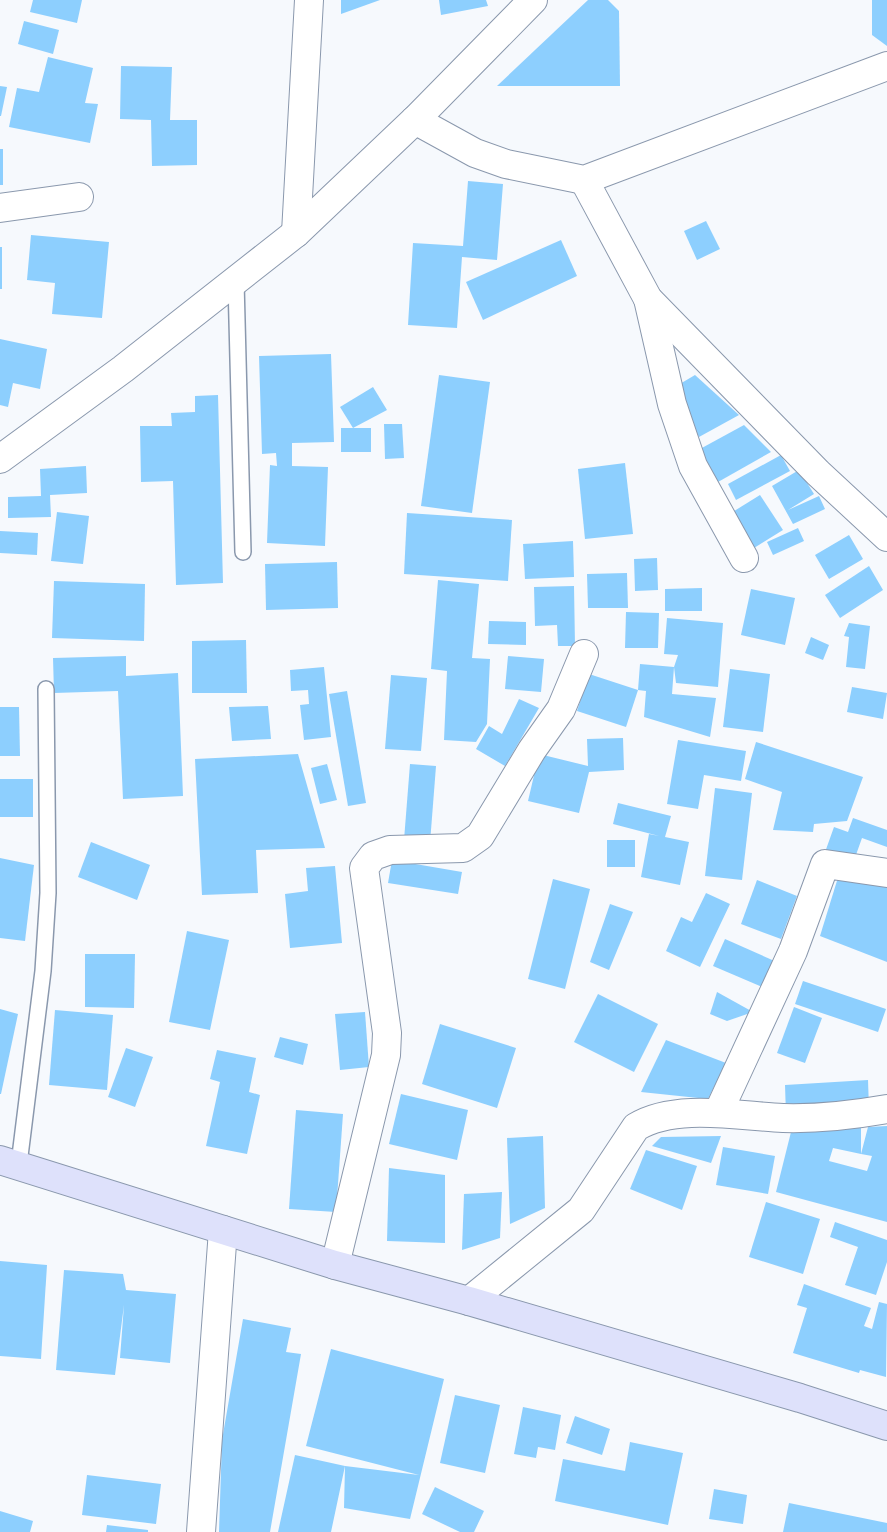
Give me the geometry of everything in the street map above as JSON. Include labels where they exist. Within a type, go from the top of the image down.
[{"type":"street","points":[[296,233],[309,0]]},
{"type":"street","points":[[0,459],[123,370],[296,233],[415,120],[533,0]]},
{"type":"street","points":[[415,120],[483,156],[506,164],[584,180],[887,66]]},
{"type":"street","points":[[584,180],[648,299],[672,404],[693,466],[744,558]]},
{"type":"street","points":[[0,208],[79,196]]},
{"type":"street","points":[[648,299],[818,472],[887,538]]},
{"type":"street","points":[[335,1265],[386,1056],[387,1033],[364,868],[373,856],[390,850],[463,848],[480,836],[532,750],[561,709],[584,654]]},
{"type":"street","points":[[718,1113],[793,951],[825,864],[887,873]]},
{"type":"street","points":[[469,1301],[581,1210],[636,1126],[649,1118],[668,1115],[718,1113],[785,1118],[822,1117],[887,1109]]},
{"type":"street","points":[[10,1162],[335,1265],[469,1301],[800,1398],[887,1426]]},
{"type":"street","points":[[201,1532],[223,1230]]},
{"type":"lane","points":[[236,282],[243,552]]},
{"type":"lane","points":[[10,1162],[43,971],[48,893],[46,689]]},
{"type":"building","points":[[33,0],[82,0],[77,23],[30,12]]},
{"type":"building","points":[[341,0],[380,0],[341,14]]},
{"type":"building","points":[[439,0],[486,0],[488,6],[441,15]]},
{"type":"building","points":[[588,0],[608,0],[619,11],[620,86],[497,86]]},
{"type":"building","points":[[872,0],[887,0],[887,46],[872,35]]},
{"type":"building","points":[[24,21],[59,30],[53,54],[18,44]]},
{"type":"building","points":[[48,57],[93,68],[85,103],[98,104],[90,143],[9,127],[17,88],[39,92]]},
{"type":"building","points":[[121,66],[172,67],[170,120],[197,120],[197,165],[152,166],[151,120],[120,119]]},
{"type":"building","points":[[0,86],[7,87],[1,116],[0,116]]},
{"type":"building","points":[[0,149],[3,149],[3,185],[0,185]]},
{"type":"building","points":[[468,181],[503,184],[497,260],[462,257],[457,328],[408,325],[413,243],[463,246]]},
{"type":"building","points":[[706,221],[720,249],[697,260],[684,231]]},
{"type":"building","points":[[31,235],[109,242],[102,318],[52,314],[55,283],[27,280]]},
{"type":"building","points":[[561,240],[577,276],[483,320],[466,282]]},
{"type":"building","points":[[0,247],[2,247],[2,289],[0,289]]},
{"type":"building","points":[[0,339],[47,349],[40,389],[13,383],[8,407],[0,405]]},
{"type":"building","points":[[331,354],[334,442],[292,443],[292,466],[328,467],[325,546],[267,543],[270,465],[277,466],[276,453],[262,454],[259,356]]},
{"type":"building","points":[[439,375],[490,382],[472,513],[421,506]]},
{"type":"building","points":[[695,375],[739,415],[699,437],[673,388]]},
{"type":"building","points":[[373,387],[387,410],[353,428],[340,407]]},
{"type":"building","points":[[218,395],[223,583],[176,585],[173,481],[141,482],[140,426],[172,426],[171,413],[195,412],[195,396]]},
{"type":"building","points":[[384,424],[402,424],[404,458],[385,459]]},
{"type":"building","points":[[744,425],[771,452],[718,482],[700,449]]},
{"type":"building","points":[[341,428],[371,428],[371,452],[341,452]]},
{"type":"building","points":[[781,455],[790,471],[736,500],[728,484]]},
{"type":"building","points":[[625,463],[633,534],[585,539],[578,469]]},
{"type":"building","points":[[86,466],[87,493],[50,495],[51,517],[8,518],[8,497],[41,496],[40,469]]},
{"type":"building","points":[[799,470],[814,494],[788,510],[819,496],[825,509],[793,524],[772,486]]},
{"type":"building","points":[[760,495],[783,530],[754,548],[731,513]]},
{"type":"building","points":[[57,512],[89,516],[83,564],[51,561]]},
{"type":"building","points":[[407,513],[512,520],[508,581],[404,574]]},
{"type":"building","points":[[798,528],[804,541],[773,555],[767,542]]},
{"type":"building","points":[[0,531],[38,533],[37,555],[0,553]]},
{"type":"building","points":[[849,535],[863,559],[829,579],[815,555]]},
{"type":"building","points":[[573,541],[574,577],[525,579],[523,544]]},
{"type":"building","points":[[657,558],[658,590],[635,591],[634,559]]},
{"type":"building","points":[[337,562],[338,608],[266,610],[265,564]]},
{"type":"building","points":[[869,566],[883,590],[840,618],[825,595]]},
{"type":"building","points":[[627,573],[628,608],[588,608],[587,574]]},
{"type":"building","points":[[438,580],[479,584],[472,658],[490,659],[487,724],[476,742],[444,740],[447,671],[431,669]]},
{"type":"building","points":[[54,581],[145,584],[144,641],[52,638]]},
{"type":"building","points":[[574,586],[575,646],[558,646],[557,625],[535,626],[534,587]]},
{"type":"building","points":[[702,588],[702,611],[665,611],[665,589]]},
{"type":"building","points":[[751,589],[795,598],[785,645],[741,635]]},
{"type":"building","points":[[626,612],[659,613],[658,648],[625,648]]},
{"type":"building","points":[[667,618],[723,623],[718,687],[676,683],[674,667],[678,655],[664,654]]},
{"type":"building","points":[[489,621],[526,622],[526,645],[488,644]]},
{"type":"building","points":[[849,623],[870,626],[865,669],[846,667],[849,637],[844,636]]},
{"type":"building","points":[[811,637],[829,645],[823,660],[805,653]]},
{"type":"building","points":[[246,640],[247,693],[192,693],[192,641]]},
{"type":"building","points":[[126,656],[126,676],[178,673],[183,796],[123,799],[118,691],[54,693],[53,658]]},
{"type":"building","points":[[508,656],[544,659],[541,692],[505,689]]},
{"type":"building","points":[[640,664],[674,667],[672,694],[716,698],[710,737],[644,717],[646,691],[638,690]]},
{"type":"building","points":[[324,667],[331,737],[304,740],[300,705],[309,704],[308,690],[291,691],[290,670]]},
{"type":"building","points":[[730,669],[770,674],[763,732],[723,727]]},
{"type":"building","points":[[589,674],[638,690],[626,727],[577,711]]},
{"type":"building","points":[[391,675],[427,678],[421,751],[385,749]]},
{"type":"building","points":[[852,687],[887,693],[883,719],[847,712]]},
{"type":"building","points":[[347,691],[366,803],[348,806],[329,694]]},
{"type":"building","points":[[519,699],[539,708],[505,766],[476,749],[489,726],[502,734]]},
{"type":"building","points":[[268,706],[271,739],[232,741],[229,707]]},
{"type":"building","points":[[0,707],[19,707],[20,756],[0,756]]},
{"type":"building","points":[[623,738],[624,770],[589,772],[579,813],[528,801],[539,754],[588,766],[587,739]]},
{"type":"building","points":[[678,740],[746,751],[741,781],[704,775],[698,809],[667,804]]},
{"type":"building","points":[[756,742],[863,777],[847,821],[814,824],[813,832],[773,830],[782,792],[745,779]]},
{"type":"building","points":[[298,754],[325,848],[256,850],[258,893],[202,895],[195,759]]},
{"type":"building","points":[[327,764],[337,800],[320,804],[311,768]]},
{"type":"building","points":[[410,764],[436,766],[430,843],[404,840]]},
{"type":"building","points":[[0,779],[33,779],[33,817],[0,817]]},
{"type":"building","points":[[715,788],[752,793],[742,880],[705,876]]},
{"type":"building","points":[[618,803],[671,816],[665,837],[689,842],[680,885],[641,877],[649,834],[659,836],[613,824]]},
{"type":"building","points":[[853,818],[887,830],[887,847],[862,838],[852,866],[824,855],[834,827],[848,832]]},
{"type":"building","points":[[607,840],[635,840],[635,867],[607,867]]},
{"type":"building","points":[[91,842],[150,865],[137,900],[78,877]]},
{"type":"building","points":[[0,858],[34,865],[25,941],[0,938]]},
{"type":"building","points":[[392,860],[462,872],[458,894],[388,883]]},
{"type":"building","points":[[335,866],[342,943],[290,948],[285,894],[308,891],[306,868]]},
{"type":"building","points":[[840,871],[887,887],[887,962],[820,936]]},
{"type":"building","points":[[553,879],[590,889],[565,989],[528,979]]},
{"type":"building","points":[[757,880],[797,896],[781,939],[741,924]]},
{"type":"building","points":[[706,893],[730,904],[700,967],[666,951],[681,917],[692,922]]},
{"type":"building","points":[[610,904],[633,912],[609,970],[590,962]]},
{"type":"building","points":[[187,931],[229,940],[210,1030],[169,1022]]},
{"type":"building","points":[[725,939],[779,963],[767,989],[713,966]]},
{"type":"building","points":[[85,954],[135,954],[134,1008],[85,1007]]},
{"type":"building","points":[[803,981],[886,1009],[878,1032],[795,1004]]},
{"type":"building","points":[[717,992],[753,1012],[727,1021],[710,1014]]},
{"type":"building","points":[[598,994],[658,1024],[634,1072],[574,1042]]},
{"type":"building","points":[[794,1007],[822,1018],[805,1063],[777,1053]]},
{"type":"building","points":[[0,1009],[18,1014],[1,1094],[0,1094]]},
{"type":"building","points":[[55,1010],[113,1015],[107,1090],[49,1085]]},
{"type":"building","points":[[365,1012],[369,1067],[340,1070],[335,1014]]},
{"type":"building","points":[[440,1024],[516,1048],[497,1108],[422,1084]]},
{"type":"building","points":[[280,1037],[308,1044],[303,1065],[274,1057]]},
{"type":"building","points":[[666,1040],[726,1063],[708,1099],[641,1092]]},
{"type":"building","points":[[126,1048],[153,1057],[135,1107],[108,1097]]},
{"type":"building","points":[[217,1050],[256,1058],[249,1092],[260,1095],[247,1154],[206,1146],[220,1082],[210,1079]]},
{"type":"building","points":[[868,1080],[869,1109],[786,1115],[785,1085]]},
{"type":"building","points":[[401,1094],[468,1110],[457,1160],[389,1144]]},
{"type":"building","points":[[296,1110],[343,1114],[336,1212],[289,1209]]},
{"type":"building","points":[[861,1123],[861,1154],[868,1127],[887,1126],[887,1222],[776,1192],[792,1128]],"holes":[[[833,1148],[872,1156],[867,1171],[829,1161]]]},
{"type":"building","points":[[543,1136],[545,1208],[510,1224],[507,1138]]},
{"type":"building","points":[[721,1136],[711,1163],[652,1146],[661,1137]]},
{"type":"building","points":[[723,1147],[775,1156],[768,1194],[716,1185]]},
{"type":"building","points":[[646,1150],[697,1166],[682,1210],[630,1189]]},
{"type":"building","points":[[389,1168],[445,1175],[445,1243],[387,1241]]},
{"type":"building","points":[[502,1192],[500,1238],[462,1250],[464,1194]]},
{"type":"building","points":[[766,1202],[820,1219],[803,1274],[749,1257]]},
{"type":"building","points":[[835,1222],[887,1240],[887,1262],[876,1295],[845,1285],[858,1247],[830,1237]]},
{"type":"building","points":[[0,1261],[47,1265],[41,1359],[0,1356]]},
{"type":"building","points":[[64,1270],[123,1274],[126,1290],[176,1294],[170,1363],[120,1358],[124,1305],[115,1375],[56,1370]]},
{"type":"building","points":[[804,1284],[871,1308],[864,1326],[872,1329],[879,1302],[887,1304],[886,1377],[860,1370],[859,1373],[793,1353],[807,1308],[797,1305]]},
{"type":"building","points":[[243,1319],[291,1328],[286,1352],[301,1354],[270,1532],[219,1532],[222,1440]]},
{"type":"building","points":[[331,1349],[444,1379],[410,1519],[344,1508],[345,1466],[419,1475],[306,1446]]},
{"type":"building","points":[[455,1395],[500,1405],[485,1473],[440,1463]]},
{"type":"building","points":[[523,1407],[561,1415],[555,1450],[538,1447],[536,1458],[514,1454]]},
{"type":"building","points":[[575,1416],[610,1429],[602,1455],[566,1443]]},
{"type":"building","points":[[630,1442],[683,1453],[668,1525],[555,1501],[563,1459],[625,1471]]},
{"type":"building","points":[[295,1455],[345,1466],[331,1532],[278,1532]]},
{"type":"building","points":[[87,1475],[161,1484],[156,1524],[82,1515]]},
{"type":"building","points":[[435,1487],[484,1511],[474,1532],[460,1532],[422,1514]]},
{"type":"building","points":[[714,1489],[747,1495],[743,1524],[709,1519]]},
{"type":"building","points":[[789,1503],[887,1523],[887,1532],[783,1532]]},
{"type":"building","points":[[0,1511],[33,1521],[30,1532],[0,1532]]},
{"type":"building","points":[[107,1525],[148,1530],[148,1532],[106,1532]]}]
